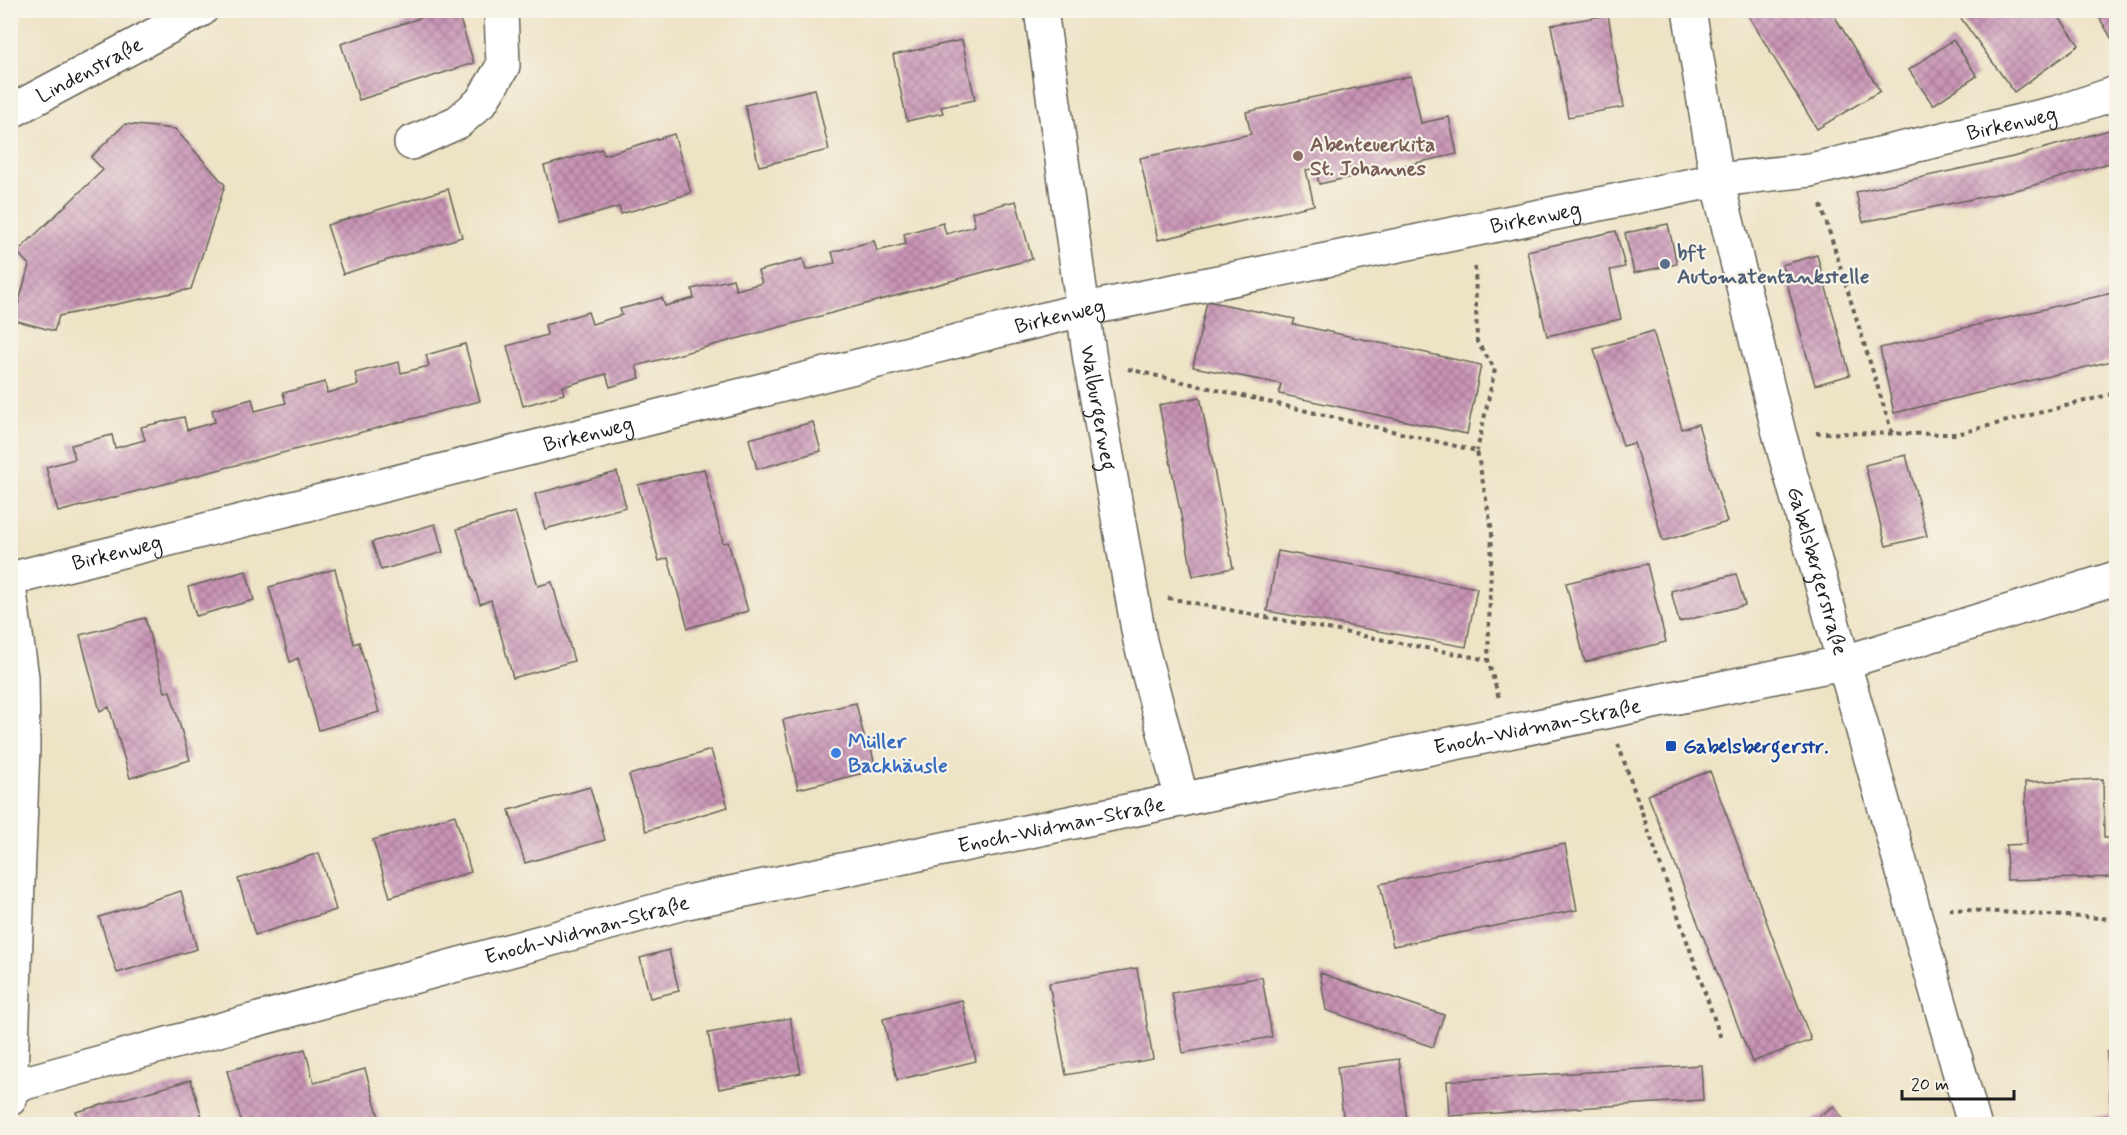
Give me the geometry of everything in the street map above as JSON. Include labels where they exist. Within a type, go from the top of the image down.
[{"type":"street","name":"Lindenstraße","points":[[10,112],[201,10]]},
{"type":"street","points":[[411,143],[458,123],[481,102],[503,66],[501,10]]},
{"type":"street","name":"Walburgerweg","points":[[1041,10],[1081,310],[1140,641],[1182,800]]},
{"type":"street","name":"Gabelsbergerstraße","points":[[1689,10],[1717,180],[1779,433],[1974,1125]]},
{"type":"street","name":"Birkenweg","points":[[10,579],[1081,310],[1717,180],[1810,170],[2059,112],[2116,93]]},
{"type":"street","name":"Enoch-Widman-Straße","points":[[11,1091],[687,902],[1842,663],[2116,578]]},
{"type":"street","points":[[10,593],[22,676],[23,747],[11,1091]]},
{"type":"path","points":[[1810,170],[1892,434]]},
{"type":"path","points":[[1474,228],[1477,342],[1495,369],[1477,451],[1492,531],[1488,660],[1509,733]]},
{"type":"path","points":[[1090,360],[1477,451]]},
{"type":"path","points":[[1779,433],[1957,434],[2116,393]]},
{"type":"path","points":[[1131,590],[1488,660]]},
{"type":"path","points":[[1607,713],[1722,1041]]},
{"type":"path","points":[[1913,907],[2116,919]]},
{"type":"building","points":[[444,10],[457,10],[474,63],[359,100],[341,44]]},
{"type":"building","points":[[1745,10],[1831,10],[1880,91],[1817,129]]},
{"type":"building","points":[[1955,10],[2054,10],[2079,45],[2014,92]]},
{"type":"building","points":[[2116,10],[2116,46],[2100,19]]},
{"type":"building","points":[[1608,15],[1624,107],[1568,117],[1551,25]]},
{"type":"building","points":[[962,40],[975,100],[941,107],[943,113],[907,121],[893,55]]},
{"type":"building","points":[[1953,40],[1977,76],[1933,105],[1909,70]]},
{"type":"building","name":"Abenteuerkita St. Johannes","points":[[1411,76],[1421,123],[1449,117],[1457,154],[1319,184],[1316,168],[1306,170],[1314,205],[1158,240],[1140,158],[1251,134],[1246,112]]},
{"type":"building","points":[[815,89],[829,150],[759,166],[745,105]]},
{"type":"building","points":[[125,124],[175,129],[225,185],[191,289],[59,316],[54,331],[14,320],[29,265],[17,252],[103,170],[91,157]]},
{"type":"building","points":[[2116,128],[2116,161],[2024,188],[1863,222],[1856,192],[2017,156]]},
{"type":"building","points":[[674,134],[691,193],[621,214],[619,207],[560,224],[544,166],[602,149],[604,155]]},
{"type":"building","points":[[448,189],[462,237],[343,274],[327,225]]},
{"type":"building","points":[[1016,201],[1032,259],[636,366],[640,378],[610,387],[606,374],[562,387],[564,394],[523,406],[507,346],[547,335],[545,325],[588,312],[592,324],[622,315],[620,309],[662,298],[665,306],[694,298],[692,289],[733,279],[736,290],[762,283],[758,271],[803,259],[806,270],[835,263],[832,252],[874,241],[877,251],[906,244],[904,234],[943,223],[946,234],[975,226],[972,212]]},
{"type":"building","points":[[1668,224],[1677,264],[1634,273],[1625,233]]},
{"type":"building","points":[[1616,231],[1625,267],[1610,270],[1621,319],[1547,336],[1527,251]]},
{"type":"building","points":[[1817,255],[1850,375],[1815,385],[1782,265]]},
{"type":"building","points":[[2116,292],[2116,360],[1894,413],[1880,348]]},
{"type":"building","points":[[1207,301],[1295,319],[1293,324],[1481,365],[1467,434],[1279,394],[1281,384],[1193,367]]},
{"type":"building","points":[[1653,331],[1682,429],[1698,424],[1727,522],[1663,541],[1634,443],[1623,446],[1594,349]]},
{"type":"building","points":[[465,344],[480,401],[58,512],[46,467],[75,459],[71,445],[112,435],[115,448],[145,440],[141,427],[184,417],[187,430],[215,422],[212,410],[252,399],[255,411],[286,403],[283,393],[325,382],[327,393],[358,385],[355,373],[399,362],[401,373],[429,366],[426,355]]},
{"type":"building","points":[[1200,397],[1233,568],[1193,576],[1159,405]]},
{"type":"building","points":[[813,422],[821,451],[757,469],[749,439]]},
{"type":"building","points":[[1906,455],[1927,536],[1886,546],[1865,465]]},
{"type":"building","points":[[704,469],[723,543],[728,542],[748,611],[688,628],[668,558],[659,561],[638,485]]},
{"type":"building","points":[[617,472],[626,507],[545,529],[535,494]]},
{"type":"building","points":[[515,512],[538,586],[552,582],[574,661],[513,678],[491,600],[480,604],[457,529]]},
{"type":"building","points":[[435,524],[443,552],[381,570],[372,542]]},
{"type":"building","points":[[1278,551],[1477,588],[1466,647],[1267,611]]},
{"type":"building","points":[[1647,564],[1666,642],[1585,662],[1566,583]]},
{"type":"building","points":[[335,569],[354,644],[359,642],[379,712],[319,730],[298,658],[290,662],[269,587]]},
{"type":"building","points":[[246,571],[254,600],[196,616],[188,587]]},
{"type":"building","points":[[1736,574],[1745,605],[1679,622],[1671,591]]},
{"type":"building","points":[[145,618],[165,692],[170,691],[190,760],[130,778],[109,707],[100,711],[80,635]]},
{"type":"building","points":[[856,703],[865,741],[869,740],[876,770],[798,789],[783,720]]},
{"type":"building","points":[[711,750],[728,807],[646,831],[629,775]]},
{"type":"building","points":[[1710,771],[1811,1040],[1752,1062],[1648,795]]},
{"type":"building","points":[[2103,779],[2104,838],[2116,838],[2116,877],[2007,880],[2006,845],[2027,844],[2025,782]]},
{"type":"building","points":[[590,787],[605,840],[525,863],[509,810]]},
{"type":"building","points":[[455,815],[471,872],[390,897],[373,840]]},
{"type":"building","points":[[1565,844],[1577,910],[1393,946],[1380,884]]},
{"type":"building","points":[[319,853],[336,910],[255,935],[238,879]]},
{"type":"building","points":[[181,891],[197,949],[117,973],[99,917]]},
{"type":"building","points":[[669,950],[679,991],[650,998],[640,958]]},
{"type":"building","points":[[1137,968],[1153,1059],[1066,1075],[1049,983]]},
{"type":"building","points":[[1320,973],[1444,1015],[1433,1047],[1326,1010]]},
{"type":"building","points":[[1262,977],[1272,1037],[1183,1053],[1172,993]]},
{"type":"building","points":[[962,1000],[976,1061],[897,1080],[883,1019]]},
{"type":"building","points":[[790,1018],[801,1073],[719,1089],[708,1033]]},
{"type":"building","points":[[305,1049],[314,1083],[365,1069],[381,1124],[242,1124],[227,1071]]},
{"type":"building","points":[[2116,1051],[2116,1124],[2086,1124],[2085,1118],[2111,1115],[2107,1052]]},
{"type":"building","points":[[1399,1059],[1407,1120],[1344,1124],[1337,1067]]},
{"type":"building","points":[[1701,1065],[1703,1100],[1449,1116],[1447,1081]]},
{"type":"building","points":[[191,1080],[204,1124],[80,1124],[76,1112]]},
{"type":"building","points":[[1834,1106],[1846,1124],[1807,1124]]},
{"type":"place","name":"Abenteuerkita St. Johannes","points":[[1298,156]]},
{"type":"place","name":"bft Automatentankstelle","points":[[1665,264]]},
{"type":"place","name":"Gabelsbergerstr.","points":[[1671,746]]},
{"type":"place","name":"Müller Backhäusle","points":[[836,753]]}]
